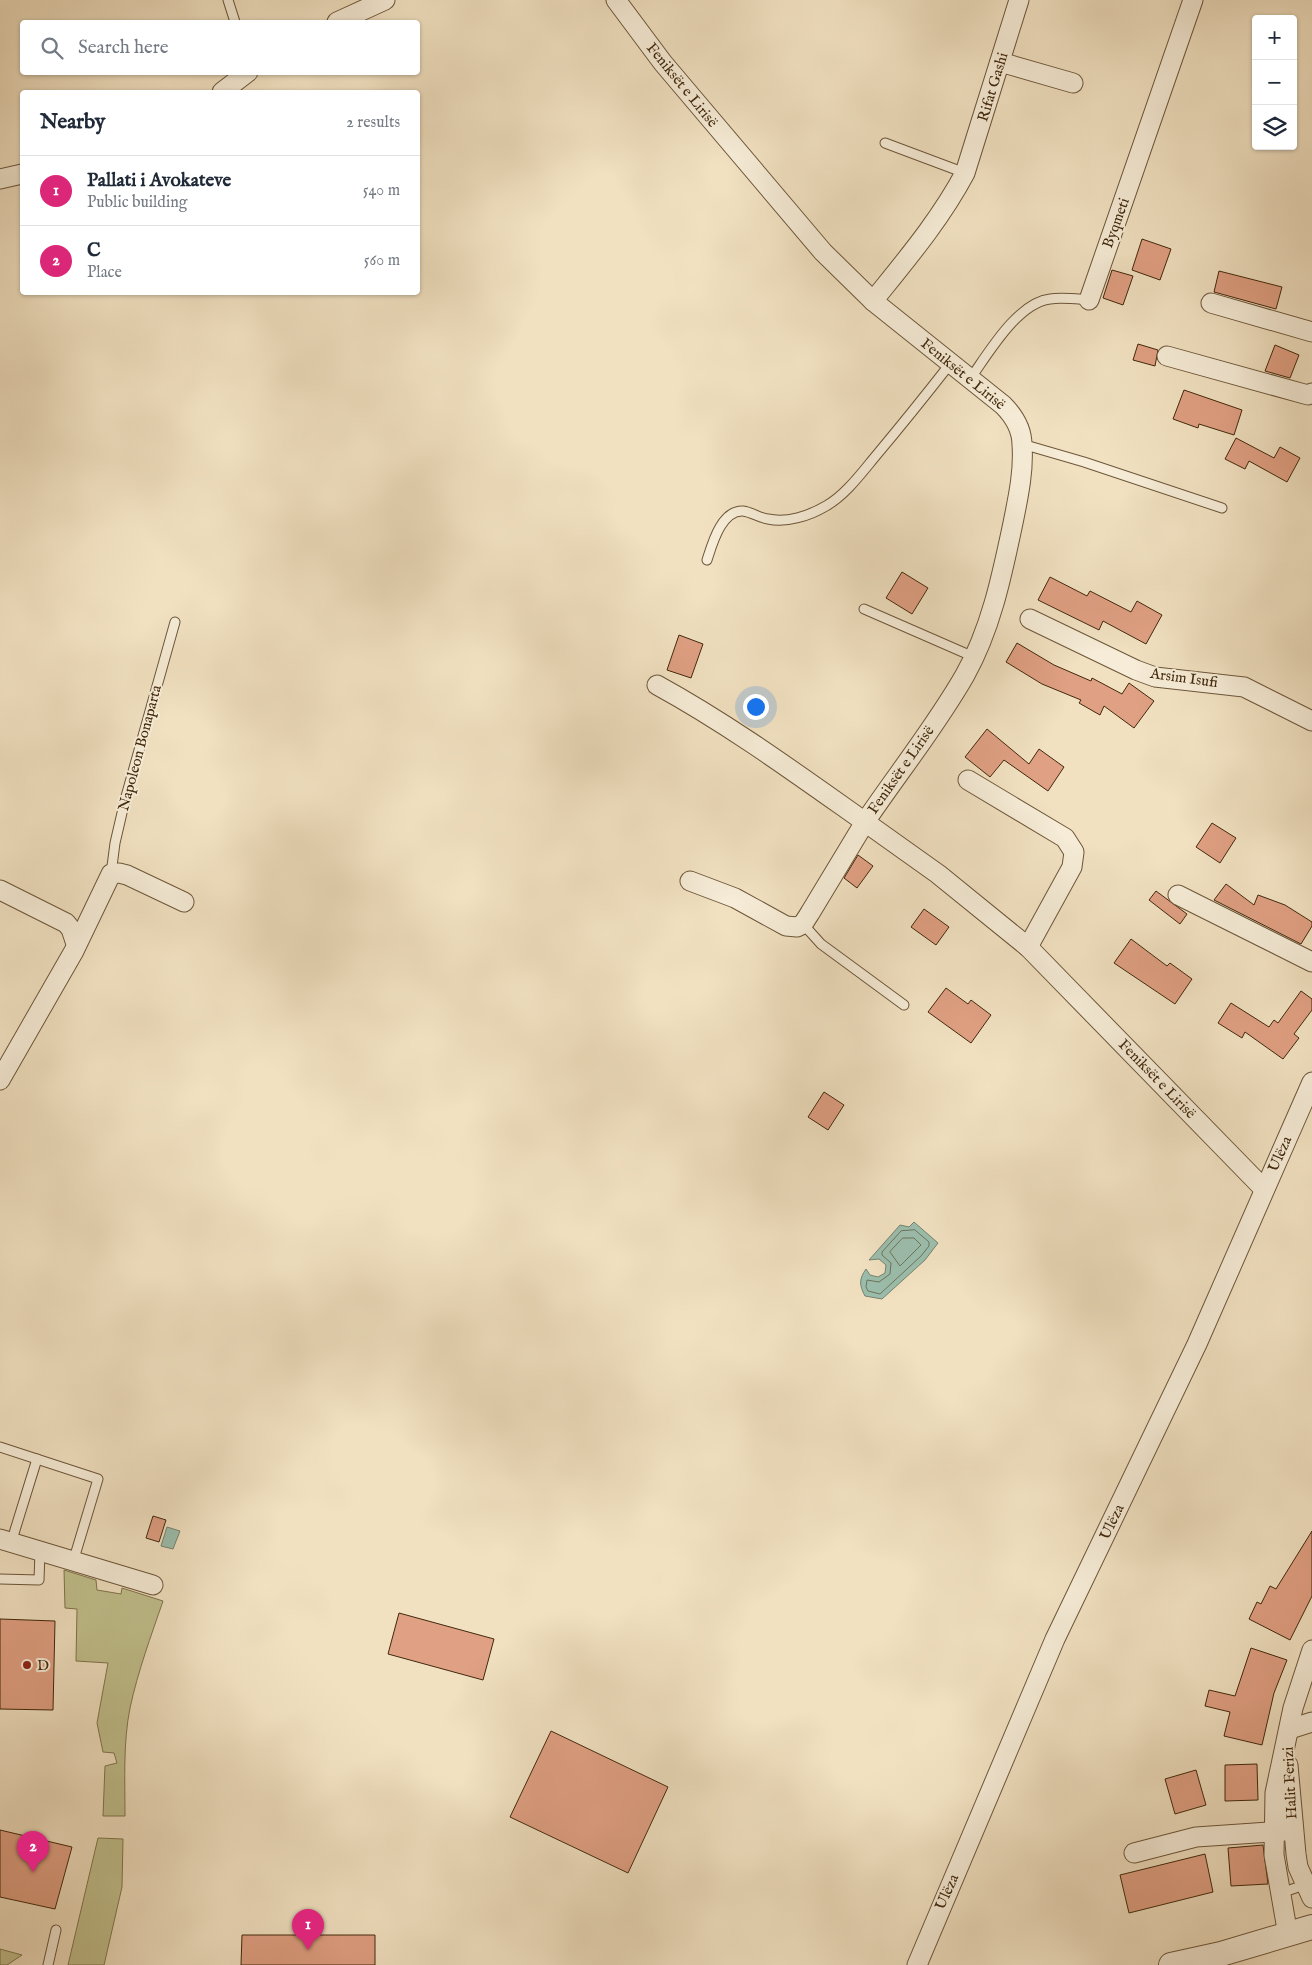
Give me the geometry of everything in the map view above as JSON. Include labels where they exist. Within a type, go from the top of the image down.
[{"type":"street","points":[[341,20],[369,4],[385,0]]},
{"type":"street","name":"Feniksët e Lirisë","points":[[616,0],[640,35],[823,252],[873,301],[1003,405],[1014,417],[1022,444],[1021,474],[1008,544],[990,619],[974,657],[951,698],[865,822]]},
{"type":"street","name":"Rifat Gashi","points":[[873,301],[935,223],[952,198],[965,173],[1019,0]]},
{"type":"street","name":"Byqmeti","points":[[1089,300],[1193,0]]},
{"type":"street","points":[[1000,62],[1074,83]]},
{"type":"street","points":[[225,90],[244,75]]},
{"type":"street","points":[[0,179],[20,174]]},
{"type":"street","points":[[1210,303],[1312,332]]},
{"type":"street","points":[[1167,356],[1308,394],[1312,393]]},
{"type":"street","name":"Arsim Isufi","points":[[1030,619],[1136,670],[1155,676],[1244,687],[1312,722]]},
{"type":"street","name":"Feniksët e Lirisë","points":[[657,685],[699,708],[740,735],[865,822],[938,874],[1028,948],[1264,1189]]},
{"type":"street","points":[[968,780],[1065,838],[1074,852],[1072,867],[1028,948]]},
{"type":"street","points":[[690,881],[735,898],[786,926],[797,927],[803,924],[865,822]]},
{"type":"street","points":[[111,874],[118,872],[127,875],[184,902]]},
{"type":"street","name":"Napoleon Bonaparta","points":[[0,1080],[76,944],[111,874]]},
{"type":"street","points":[[0,890],[66,923],[71,929],[76,944]]},
{"type":"street","points":[[1178,894],[1312,962]]},
{"type":"street","name":"Ulëza","points":[[917,1965],[1055,1639],[1197,1344],[1312,1082]]},
{"type":"street","points":[[5,1541],[153,1585]]},
{"type":"street","points":[[1289,1734],[1300,1683],[1312,1650]]},
{"type":"street","name":"Halit Ferizi","points":[[1288,1935],[1274,1855],[1279,1767],[1289,1734],[1312,1722]]},
{"type":"street","name":"Halit Ferizi","points":[[1289,1734],[1292,1831],[1298,1867],[1310,1888]]},
{"type":"street","name":"Halit Ferizi","points":[[1134,1853],[1196,1837],[1292,1831]]},
{"type":"street","points":[[1171,1965],[1312,1927]]},
{"type":"lane","points":[[228,0],[234,20]]},
{"type":"lane","points":[[885,143],[965,173]]},
{"type":"lane","name":"Byqmeti","points":[[970,379],[1023,311],[1036,302],[1050,299],[1089,300]]},
{"type":"lane","points":[[707,560],[722,525],[733,513],[741,511],[767,519],[783,520],[803,516],[826,506],[843,494],[907,420],[950,364]]},
{"type":"lane","points":[[1022,444],[1222,508]]},
{"type":"lane","points":[[864,609],[974,657]]},
{"type":"lane","name":"Napoleon Bonaparta","points":[[111,874],[115,842],[125,800],[175,622]]},
{"type":"lane","points":[[803,924],[821,944],[904,1004]]},
{"type":"lane","points":[[0,1447],[98,1479],[73,1562]]},
{"type":"lane","points":[[5,1541],[37,1459]]},
{"type":"lane","points":[[0,1579],[39,1580],[40,1551]]},
{"type":"lane","points":[[1281,1893],[1310,1888]]},
{"type":"lane","points":[[48,1965],[56,1930]]},
{"type":"green space","points":[[64,1570],[96,1580],[97,1590],[121,1594],[122,1588],[163,1601],[141,1667],[130,1708],[125,1748],[125,1816],[103,1816],[105,1766],[117,1763],[114,1753],[103,1752],[97,1723],[108,1663],[76,1661],[77,1609],[65,1608]]},
{"type":"green space","points":[[98,1838],[123,1839],[122,1887],[104,1965],[68,1965]]},
{"type":"green space","points":[[0,1949],[22,1955],[7,1965],[0,1965]]},
{"type":"water","points":[[914,1222],[938,1243],[925,1260],[882,1299],[865,1296],[861,1282],[866,1269],[870,1275],[878,1277],[885,1273],[886,1265],[879,1259],[869,1260],[900,1225],[909,1227]]},
{"type":"water","points":[[167,1527],[180,1531],[173,1549],[161,1546]]},
{"type":"building","points":[[1142,239],[1171,249],[1160,280],[1132,270]]},
{"type":"building","points":[[1112,270],[1133,276],[1123,305],[1103,298]]},
{"type":"building","points":[[1219,271],[1282,287],[1276,309],[1214,292]]},
{"type":"building","points":[[1138,344],[1158,350],[1155,366],[1133,360]]},
{"type":"building","points":[[1275,345],[1299,355],[1290,378],[1265,371]]},
{"type":"building","points":[[1184,390],[1242,410],[1234,435],[1199,424],[1198,428],[1173,419]]},
{"type":"building","points":[[1236,438],[1274,458],[1280,447],[1300,458],[1287,482],[1249,461],[1245,469],[1225,459]]},
{"type":"building","points":[[902,572],[928,588],[912,614],[886,598]]},
{"type":"building","points":[[1050,577],[1087,596],[1090,591],[1131,612],[1137,601],[1162,615],[1146,644],[1103,621],[1099,630],[1038,600]]},
{"type":"building","points":[[679,635],[703,644],[691,678],[667,670]]},
{"type":"building","points":[[1017,643],[1054,665],[1091,681],[1092,678],[1122,694],[1129,683],[1154,701],[1134,728],[1104,706],[1100,715],[1079,703],[1081,700],[1042,684],[1006,662]]},
{"type":"building","points":[[987,729],[1029,764],[1039,749],[1064,767],[1048,791],[1004,760],[990,777],[965,757]]},
{"type":"building","points":[[1212,823],[1236,838],[1220,863],[1196,847]]},
{"type":"building","points":[[858,855],[873,866],[857,888],[844,878]]},
{"type":"building","points":[[1226,884],[1254,905],[1258,895],[1285,905],[1312,922],[1312,926],[1301,944],[1214,900]]},
{"type":"building","points":[[1156,891],[1187,914],[1180,924],[1149,900]]},
{"type":"building","points":[[924,909],[949,927],[936,945],[911,927]]},
{"type":"building","points":[[1131,939],[1167,966],[1170,963],[1192,979],[1175,1004],[1114,963]]},
{"type":"building","points":[[946,988],[968,1004],[971,1000],[991,1015],[971,1043],[928,1012]]},
{"type":"building","points":[[1301,991],[1312,999],[1312,1010],[1294,1034],[1299,1038],[1283,1059],[1245,1032],[1242,1038],[1218,1023],[1231,1003],[1269,1027],[1274,1020],[1278,1023]]},
{"type":"building","points":[[824,1092],[844,1105],[828,1130],[808,1117]]},
{"type":"building","points":[[153,1516],[166,1520],[159,1542],[146,1538]]},
{"type":"building","points":[[1312,1531],[1312,1596],[1290,1640],[1249,1619],[1257,1602],[1261,1604],[1270,1586],[1276,1589]]},
{"type":"building","points":[[399,1613],[494,1639],[483,1680],[388,1654]]},
{"type":"building","name":"D","points":[[0,1619],[55,1621],[53,1710],[0,1709]]},
{"type":"building","points":[[1251,1648],[1287,1660],[1274,1693],[1262,1745],[1224,1736],[1230,1712],[1205,1706],[1209,1690],[1235,1696]]},
{"type":"building","points":[[551,1731],[668,1787],[628,1873],[510,1817]]},
{"type":"building","points":[[1257,1764],[1258,1800],[1225,1801],[1225,1765]]},
{"type":"building","points":[[1196,1770],[1206,1805],[1175,1814],[1165,1779]]},
{"type":"building","points":[[0,1830],[72,1847],[55,1909],[0,1897]]},
{"type":"building","points":[[1263,1845],[1268,1884],[1231,1886],[1228,1848]]},
{"type":"building","points":[[1205,1854],[1213,1892],[1129,1913],[1120,1875]]},
{"type":"building","points":[[242,1935],[375,1935],[375,1965],[241,1965]]},
{"type":"place","name":"D","points":[[27,1665]]},
{"type":"place","name":"C","points":[[33,1872]]},
{"type":"place","name":"Pallati i Avokateve","points":[[308,1950]]}]
